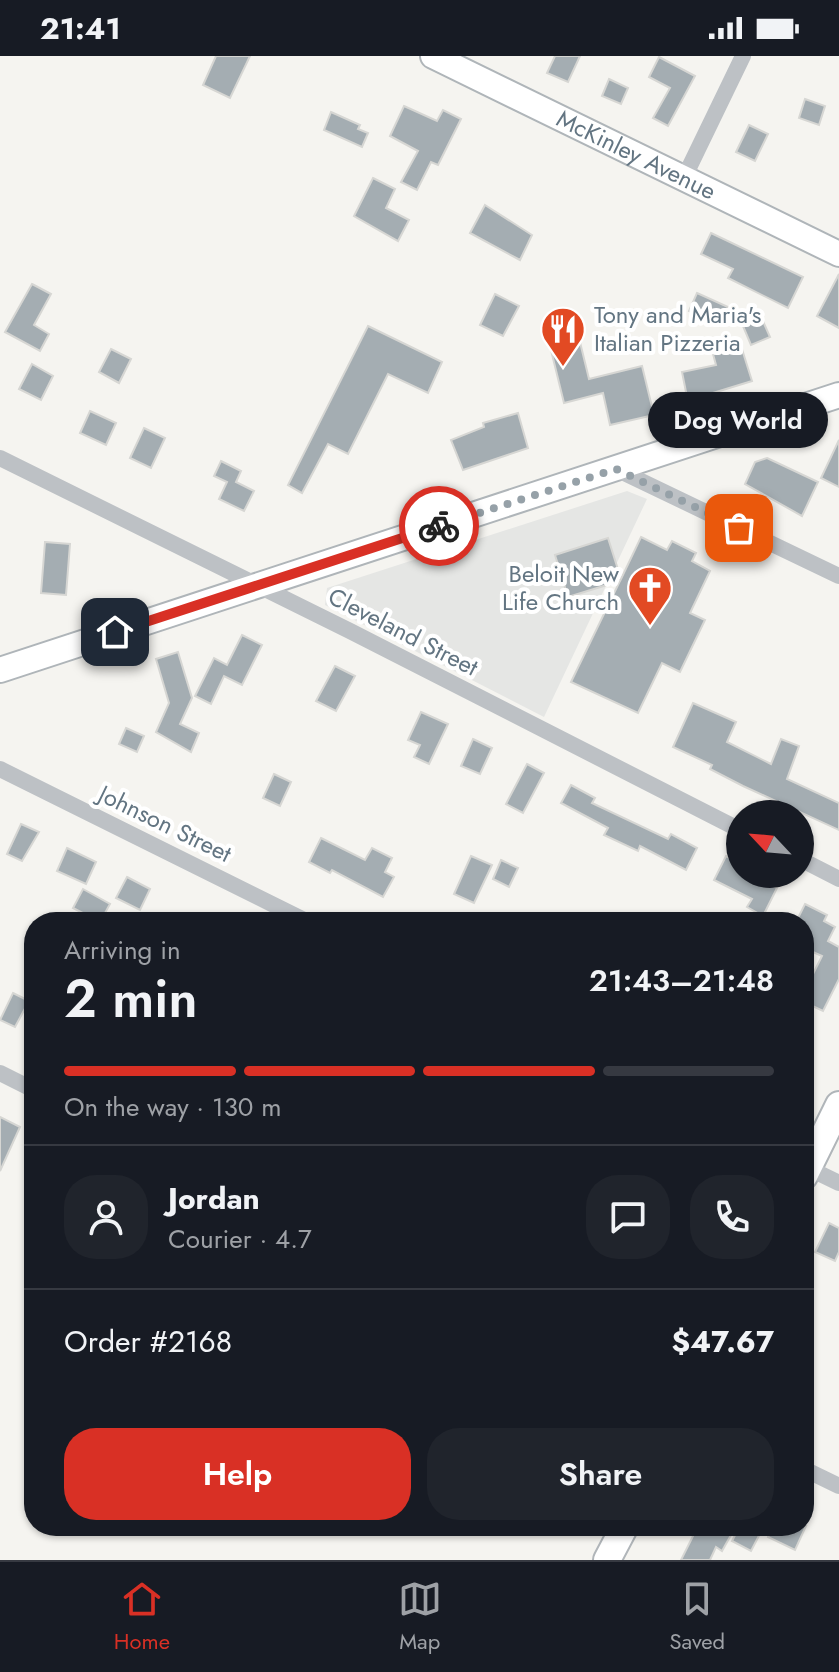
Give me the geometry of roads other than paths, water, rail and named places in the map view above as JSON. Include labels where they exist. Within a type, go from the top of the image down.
[{"type":"main road","name":"McKinley Avenue","points":[[433,56],[839,254]]},
{"type":"main road","points":[[0,670],[839,395]]},
{"type":"main road","points":[[814,1153],[839,1105]]},
{"type":"main road","points":[[607,1560],[620,1536]]},
{"type":"street","points":[[684,178],[743,56]]},
{"type":"street","name":"Cleveland Street","points":[[0,458],[726,823]]},
{"type":"street","points":[[616,469],[839,576]]},
{"type":"street","name":"Johnson Street","points":[[0,769],[288,912]]},
{"type":"street","points":[[814,866],[839,879]]},
{"type":"street","points":[[0,1073],[24,1085]]},
{"type":"street","points":[[814,1173],[839,1183]]},
{"type":"street","points":[[814,1474],[839,1486]]},
{"type":"place","name":"Tony and Maria's Italian Pizzeria","points":[[563,368]]},
{"type":"place","name":"Dog World","points":[[739,528]]},
{"type":"place","name":"Beloit New Life Church","points":[[650,627]]}]
